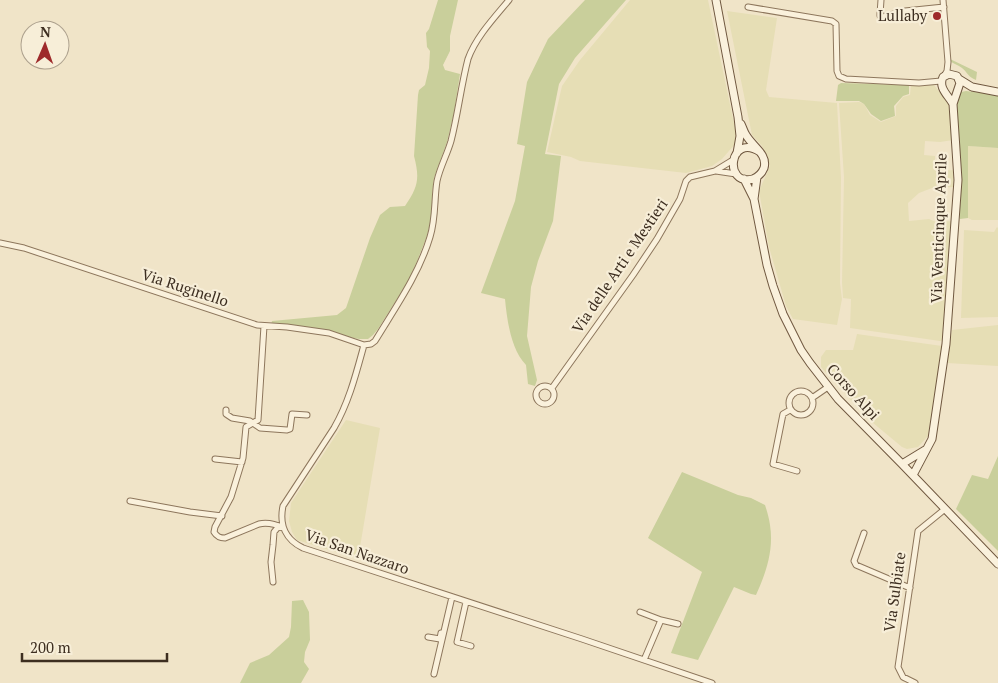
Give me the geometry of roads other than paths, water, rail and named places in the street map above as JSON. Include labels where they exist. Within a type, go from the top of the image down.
[{"type":"main road","points":[[716,0],[738,116],[740,136],[733,166],[736,174],[744,179],[751,179],[757,177],[762,172],[765,165],[764,158],[746,136],[738,116]]},
{"type":"main road","points":[[953,104],[941,86],[943,78],[949,74],[958,77],[972,87]]},
{"type":"main road","points":[[958,77],[960,85],[958,90]]},
{"type":"main road","points":[[943,90],[953,93],[972,87],[998,92]]},
{"type":"main road","name":"Via Venticinque Aprile","points":[[926,450],[932,436],[948,324],[958,180],[958,157],[953,104],[958,90]]},
{"type":"main road","points":[[735,156],[740,150],[746,148],[760,152]]},
{"type":"main road","name":"Corso Alpi","points":[[754,199],[757,177]]},
{"type":"main road","name":"Corso Alpi","points":[[744,179],[754,199],[773,286],[783,314],[801,350],[838,399],[998,564]]},
{"type":"main road","points":[[902,464],[926,450]]},
{"type":"main road","points":[[913,475],[926,450]]},
{"type":"street","points":[[273,582],[271,562],[274,532],[281,527],[283,506],[342,415],[349,398],[364,345],[375,341],[408,286],[426,248],[435,216],[435,199],[439,173],[450,142],[466,66],[478,40],[509,0]]},
{"type":"street","points":[[880,0],[880,16],[882,17],[905,11],[944,7]]},
{"type":"street","points":[[748,7],[836,24],[836,71],[839,76],[846,80],[918,82],[943,78],[947,71],[948,62],[943,0]]},
{"type":"street","points":[[948,62],[958,77]]},
{"type":"street","name":"Via delle Arti e Mestieri","points":[[715,171],[735,156]]},
{"type":"street","name":"Via delle Arti e Mestieri","points":[[552,388],[657,239],[680,199],[686,181],[690,177],[715,171],[736,174]]},
{"type":"street","name":"Via Ruginello","points":[[0,243],[24,248],[251,323],[330,333],[364,345]]},
{"type":"street","points":[[264,326],[258,420],[246,427],[242,460],[230,497],[214,532],[217,536],[225,538],[268,522],[281,527]]},
{"type":"street","points":[[812,398],[828,387]]},
{"type":"street","points":[[806,392],[812,398],[813,407],[807,414],[798,415],[790,410],[788,406],[788,401],[793,393],[806,392]]},
{"type":"street","points":[[226,410],[226,414],[232,418],[250,421],[260,428],[287,430],[290,429],[292,414],[308,415]]},
{"type":"street","points":[[790,410],[783,414],[773,464],[797,471]]},
{"type":"street","points":[[215,459],[242,460]]},
{"type":"street","points":[[130,501],[222,516]]},
{"type":"street","name":"Via Sulbiate","points":[[915,683],[903,677],[898,667],[918,531],[945,509]]},
{"type":"street","name":"Via San Nazzaro","points":[[281,527],[291,540],[303,548],[712,683]]},
{"type":"street","points":[[864,533],[854,561],[856,565],[910,588]]},
{"type":"street","points":[[428,637],[440,639],[451,597]]},
{"type":"street","points":[[434,674],[451,597]]},
{"type":"street","points":[[466,602],[457,642],[470,646]]},
{"type":"street","points":[[640,612],[678,624]]},
{"type":"street","points":[[644,660],[661,620]]},
{"type":"place","name":"Lullaby","points":[[937,16]]}]
